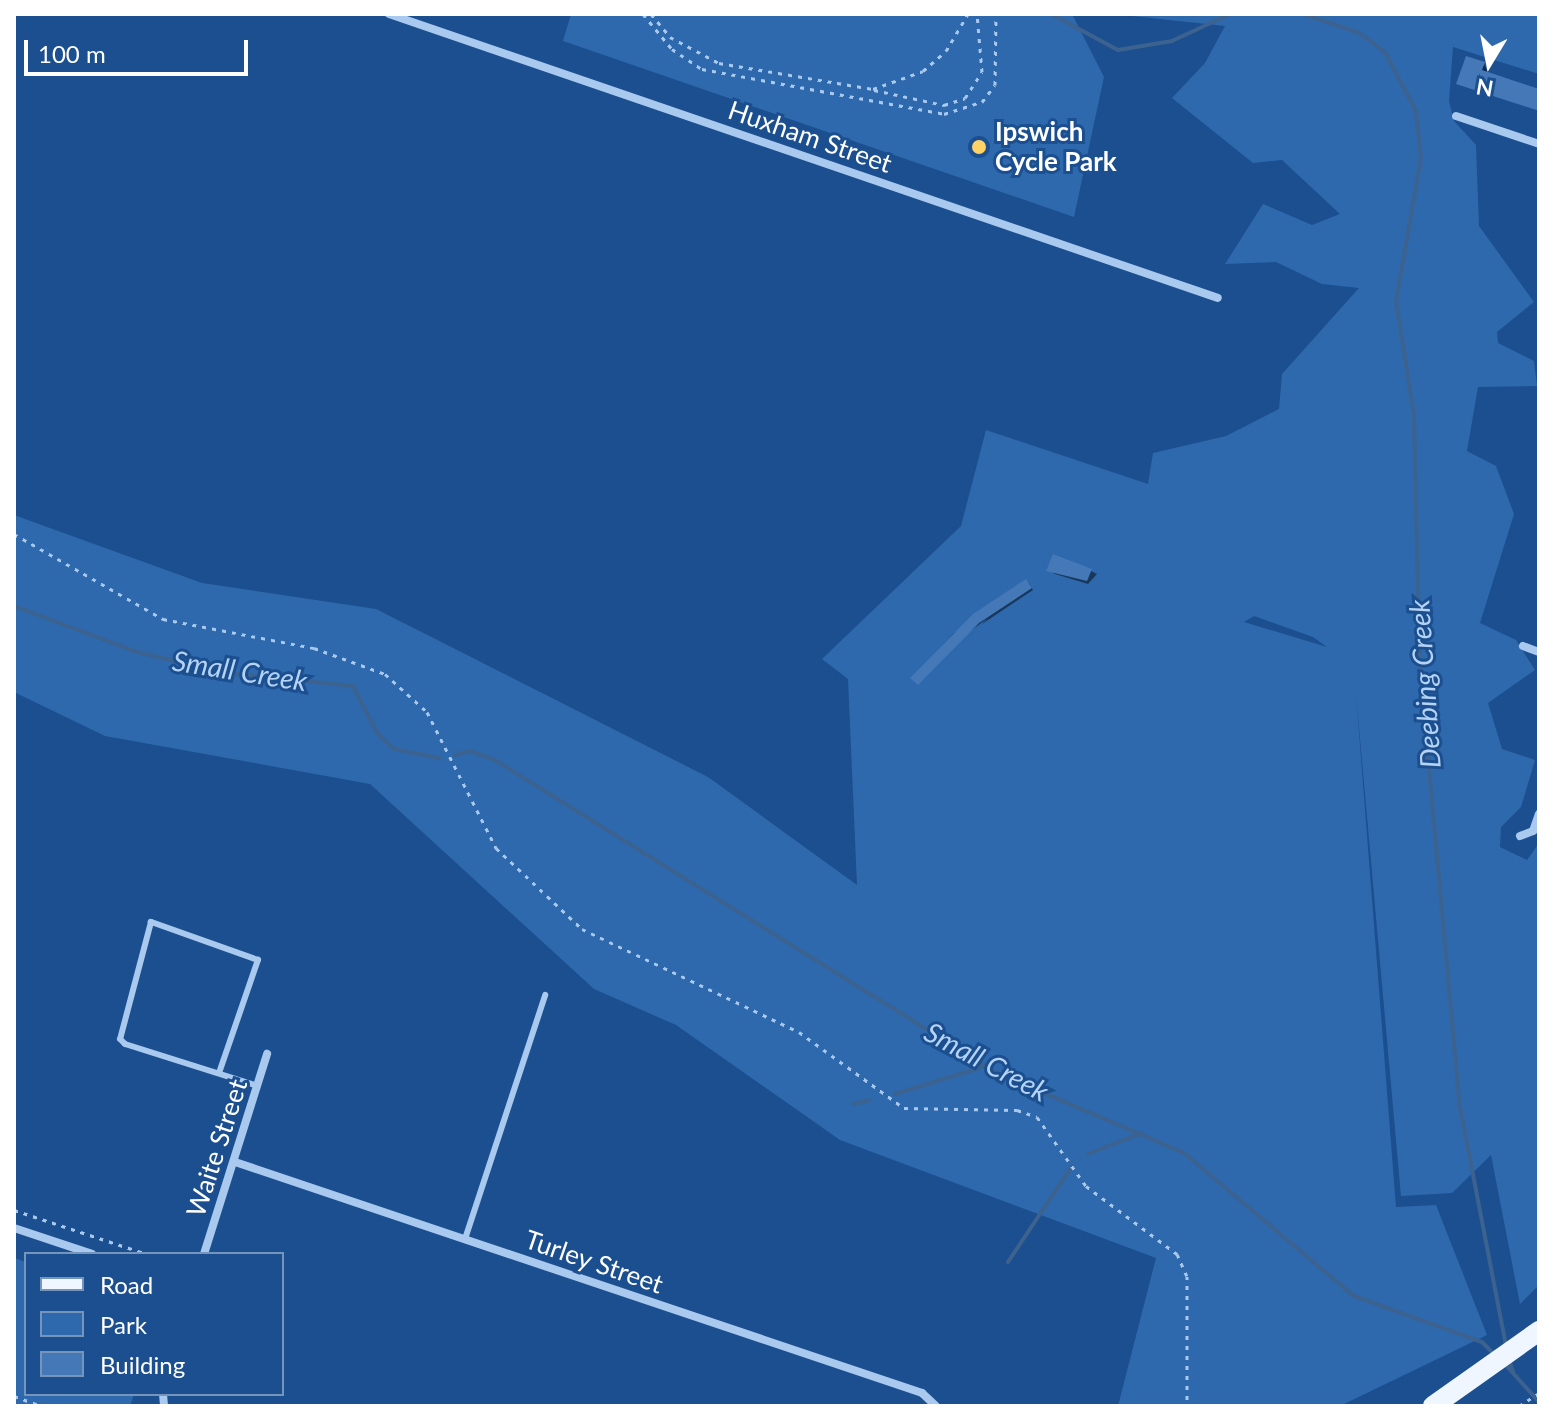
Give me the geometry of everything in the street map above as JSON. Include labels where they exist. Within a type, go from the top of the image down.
[{"type":"main road","points":[[1433,1404],[1539,1331]]},
{"type":"street","name":"Huxham Street","points":[[389,14],[1218,298]]},
{"type":"street","points":[[1456,116],[1539,144]]},
{"type":"street","points":[[1523,646],[1539,652]]},
{"type":"street","points":[[1520,836],[1533,831],[1539,814]]},
{"type":"street","name":"Waite Street","points":[[205,1252],[267,1054]]},
{"type":"street","name":"Turley Street","points":[[235,1162],[922,1393],[936,1406]]},
{"type":"street","points":[[14,1228],[86,1252]]},
{"type":"lane","points":[[219,1073],[258,960],[151,922],[120,1039],[219,1073],[258,1086]]},
{"type":"lane","points":[[465,1239],[545,995]]},
{"type":"path","points":[[643,14],[672,49],[702,69],[944,114],[982,102],[995,85],[996,14]]},
{"type":"path","points":[[651,14],[670,37],[719,63],[873,89],[944,105],[965,98],[982,72],[977,14]]},
{"type":"path","points":[[873,89],[923,71],[946,51],[968,14]]},
{"type":"path","points":[[14,534],[163,619],[314,648],[385,674],[427,712],[496,848],[582,929],[799,1032],[904,1108],[1017,1110],[1037,1117],[1086,1186],[1177,1254],[1187,1276],[1187,1406]]},
{"type":"path","points":[[14,1210],[141,1252]]},
{"type":"path","points":[[1519,1406],[1539,1393]]},
{"type":"path","points":[[14,1396],[42,1406]]},
{"type":"green space","name":"Ipswich Cycle Park","points":[[571,14],[1072,14],[1104,77],[1074,217],[563,41]]},
{"type":"green space","points":[[1114,14],[1539,14],[1539,74],[1453,47],[1449,101],[1454,121],[1476,145],[1479,226],[1534,302],[1497,332],[1498,343],[1534,361],[1537,386],[1478,387],[1467,451],[1496,466],[1514,514],[1480,623],[1516,640],[1535,670],[1488,703],[1502,749],[1535,760],[1521,807],[1501,827],[1500,847],[1527,860],[1539,843],[1539,1285],[1520,1304],[1491,1155],[1452,1193],[1401,1196],[1356,694],[1396,1207],[1436,1205],[1487,1335],[1340,1406],[1118,1406],[1156,1258],[840,1140],[676,1025],[594,989],[370,784],[105,736],[14,692],[14,515],[202,583],[376,609],[708,777],[857,885],[848,679],[822,659],[961,526],[986,430],[1148,484],[1153,453],[1226,436],[1279,409],[1282,374],[1359,288],[1322,284],[1276,262],[1225,264],[1263,204],[1312,225],[1340,214],[1282,160],[1253,163],[1172,98],[1205,63],[1225,26]],"holes":[[[1254,616],[1313,637],[1327,647],[1244,622]]]},
{"type":"green space","points":[[14,1258],[24,1261],[24,1396],[133,1396],[130,1406],[14,1406]]},
{"type":"building","points":[[1466,56],[1485,62],[1482,70],[1539,89],[1539,111],[1456,84]]},
{"type":"building","points":[[1053,554],[1092,569],[1087,581],[1046,571]]},
{"type":"building","points":[[1026,579],[1032,588],[979,623],[918,685],[910,678],[973,614]]},
{"type":"waterway","points":[[1051,14],[1118,50],[1172,41],[1230,14]]},
{"type":"waterway","name":"Deebing Creek","points":[[1304,14],[1359,33],[1385,52],[1416,111],[1421,158],[1396,301],[1414,415],[1420,670],[1460,1107],[1506,1346]]},
{"type":"waterway","name":"Small Creek","points":[[14,606],[137,652],[226,673],[353,686],[377,733],[394,749],[439,758]]},
{"type":"waterway","name":"Small Creek","points":[[455,755],[470,751],[495,760],[995,1072],[1184,1153],[1354,1296],[1482,1342],[1494,1354]]},
{"type":"waterway","points":[[895,1094],[983,1067]]},
{"type":"waterway","points":[[853,1104],[870,1100]]},
{"type":"waterway","points":[[1088,1154],[1142,1133]]},
{"type":"waterway","points":[[1008,1262],[1072,1166]]},
{"type":"waterway","name":"Deebing Creek","points":[[1509,1359],[1513,1372]]},
{"type":"waterway","name":"Deebing Creek","points":[[1503,1362],[1539,1402]]},
{"type":"place","name":"Ipswich Cycle Park","points":[[979,147]]}]
